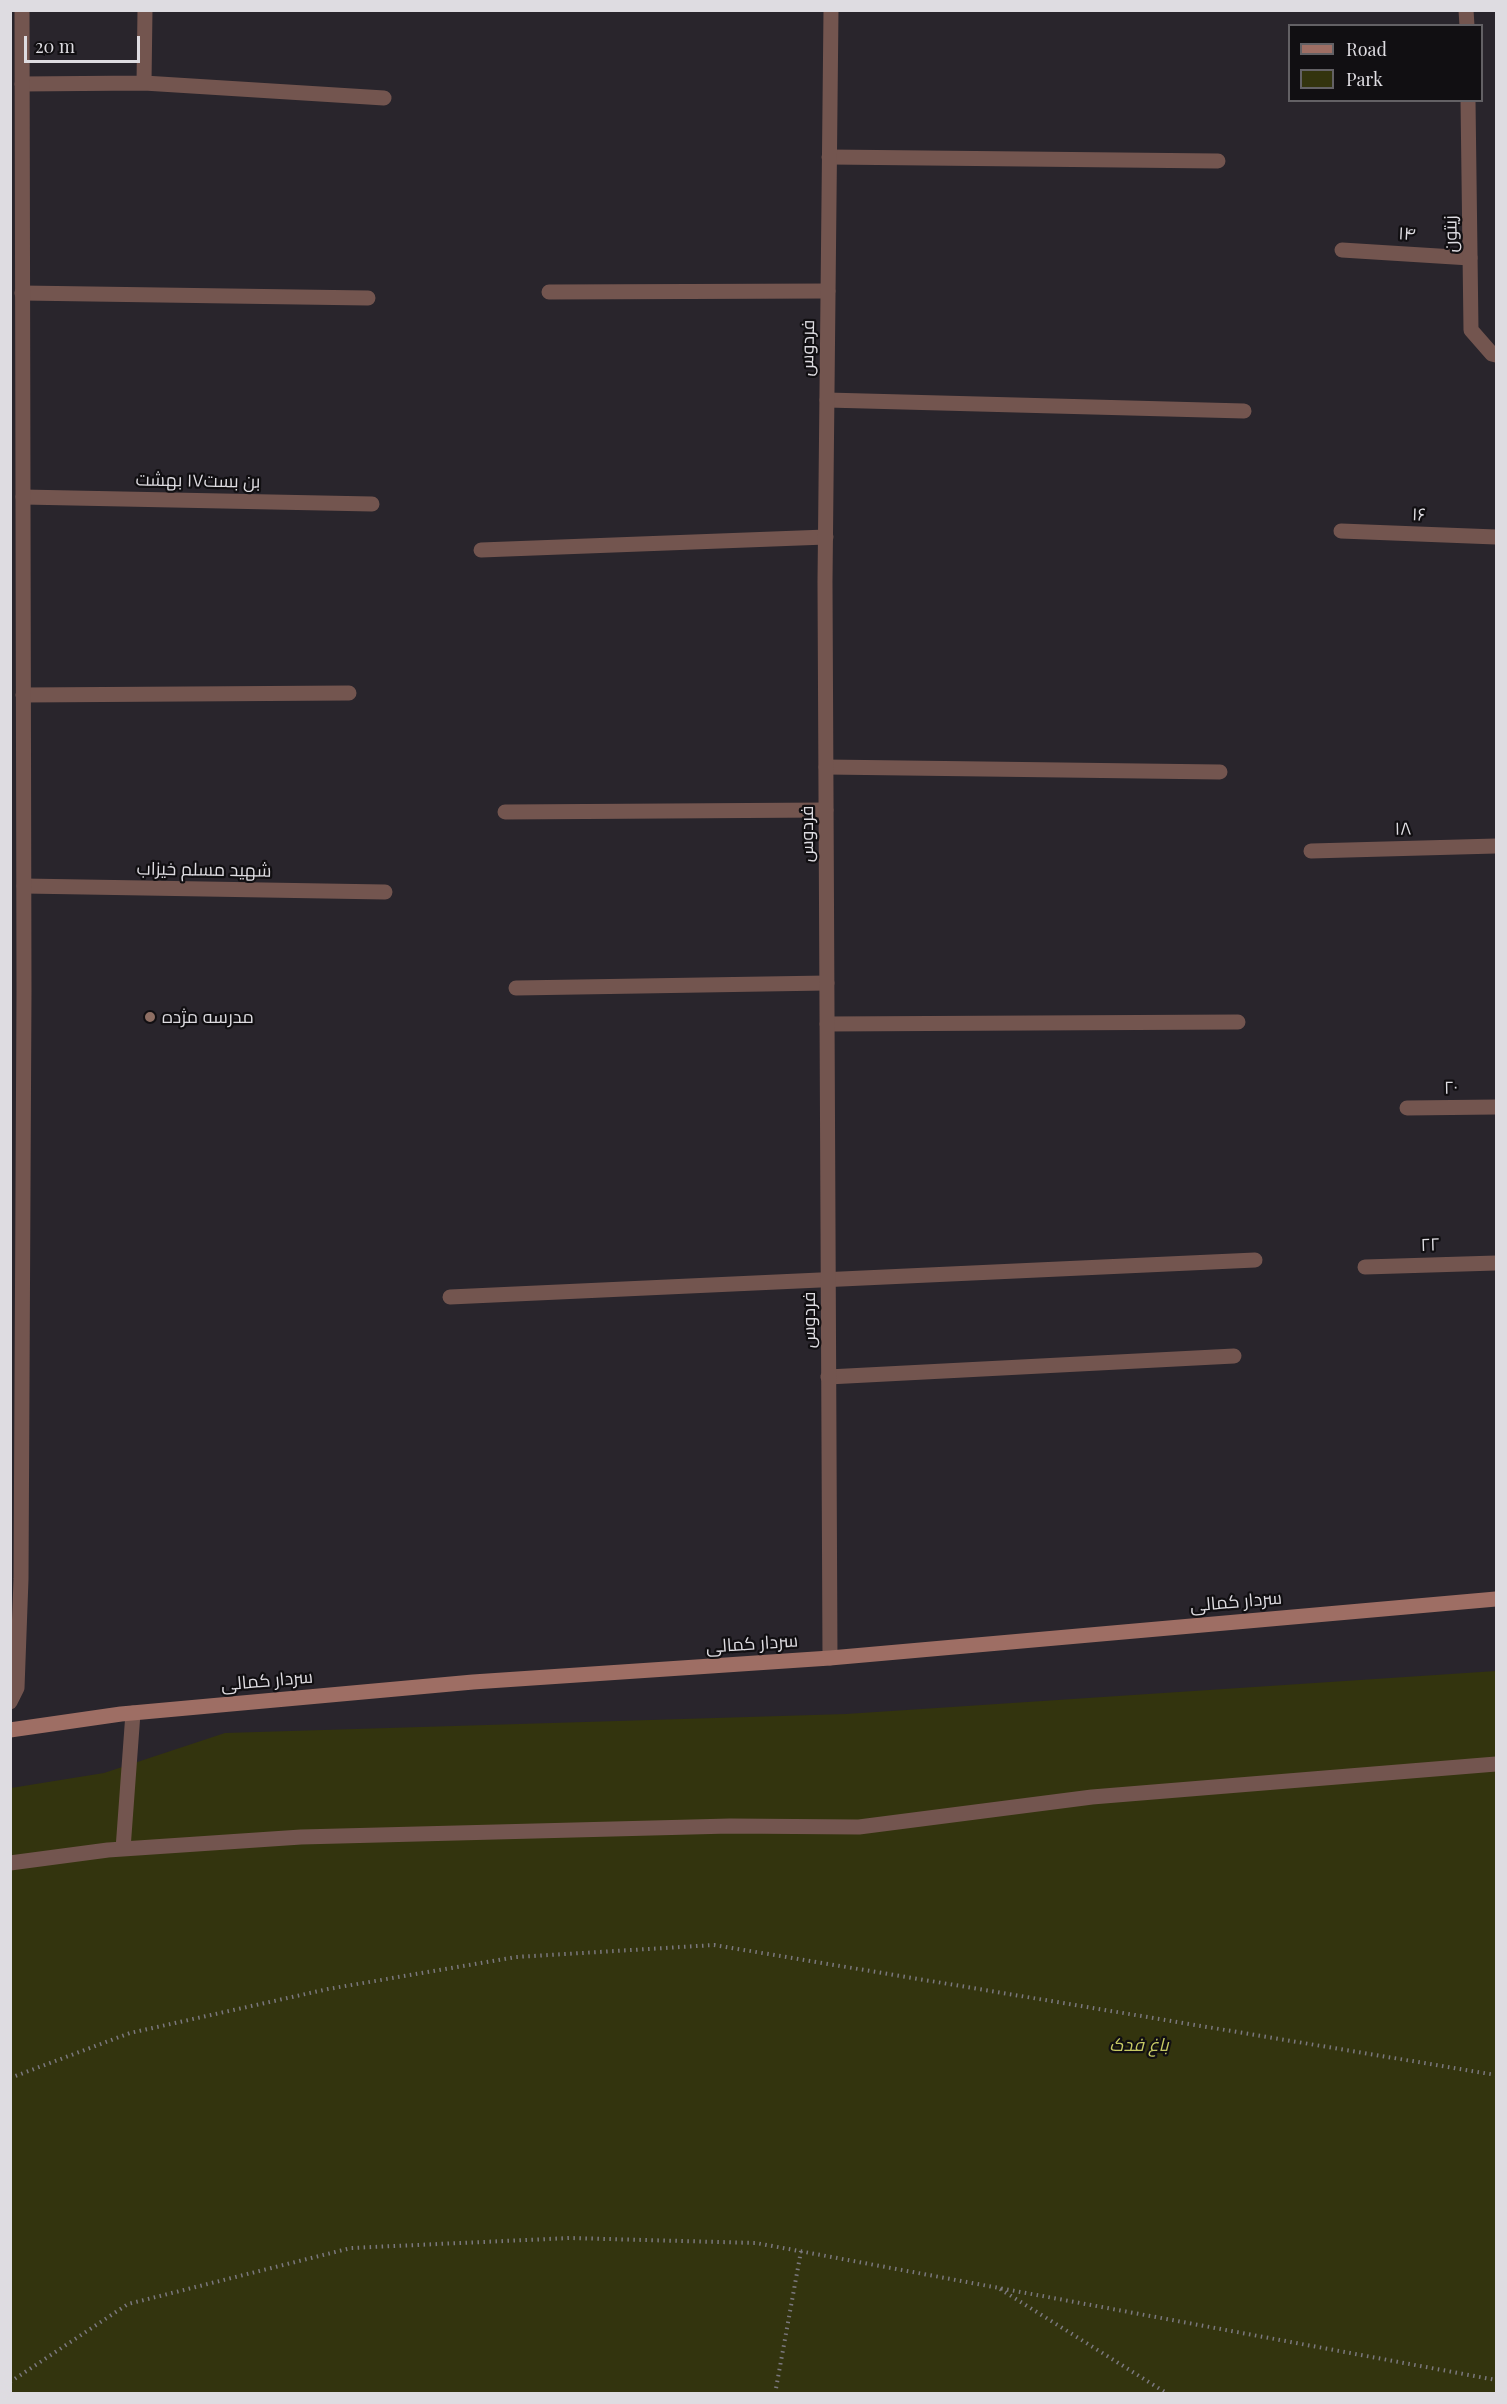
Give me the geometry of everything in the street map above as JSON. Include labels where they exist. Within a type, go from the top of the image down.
[{"type":"main road","name":"سردار کمالی","points":[[10,1730],[133,1713],[473,1682],[830,1658],[1497,1599]]},
{"type":"street","points":[[10,1702],[17,1688],[15,1557],[17,886],[23,695],[17,497],[22,293],[16,84],[22,10]]},
{"type":"street","points":[[144,83],[146,10]]},
{"type":"street","name":"فردوس","points":[[830,1658],[826,537],[831,10]]},
{"type":"street","points":[[16,84],[144,83],[384,98]]},
{"type":"street","name":"زیتون","points":[[1468,102],[1471,330],[1492,354],[1497,355]]},
{"type":"street","points":[[829,157],[1218,161]]},
{"type":"street","name":"۱۴","points":[[1342,250],[1470,258]]},
{"type":"street","points":[[549,292],[828,291]]},
{"type":"street","points":[[22,293],[368,298]]},
{"type":"street","points":[[827,399],[1244,411]]},
{"type":"street","name":"بن بست۱۷ بهشت","points":[[17,497],[372,504]]},
{"type":"street","name":"۱۶","points":[[1341,531],[1497,537]]},
{"type":"street","points":[[481,550],[826,537]]},
{"type":"street","points":[[23,695],[349,693]]},
{"type":"street","points":[[826,767],[1220,772]]},
{"type":"street","points":[[505,812],[826,810]]},
{"type":"street","name":"۱۸","points":[[1311,851],[1497,846]]},
{"type":"street","name":"شهید مسلم خیزاب","points":[[17,886],[385,892]]},
{"type":"street","points":[[516,988],[827,983]]},
{"type":"street","points":[[827,1024],[1239,1022]]},
{"type":"street","name":"۲۰","points":[[1407,1108],[1497,1107]]},
{"type":"street","points":[[450,1296],[1255,1260]]},
{"type":"street","name":"۲۲","points":[[1365,1267],[1497,1263]]},
{"type":"street","points":[[828,1377],[1234,1356]]},
{"type":"street","points":[[123,1849],[133,1713]]},
{"type":"street","points":[[10,1863],[123,1849],[301,1837],[730,1826],[859,1827],[1092,1797],[1497,1764]]},
{"type":"path","points":[[10,2078],[130,2033],[328,1989],[516,1957],[714,1945],[1497,2075]]},
{"type":"path","points":[[10,2382],[128,2304],[351,2248],[570,2238],[756,2243],[1497,2379]]},
{"type":"path","points":[[775,2394],[801,2251]]},
{"type":"path","points":[[997,2287],[1168,2394]]},
{"type":"green space","name":"باغ فدک","points":[[1496,1671],[1496,2393],[11,2394],[11,1788],[104,1773],[225,1733],[846,1714]]},
{"type":"place","name":"مدرسه مژده","points":[[150,1017]]}]
